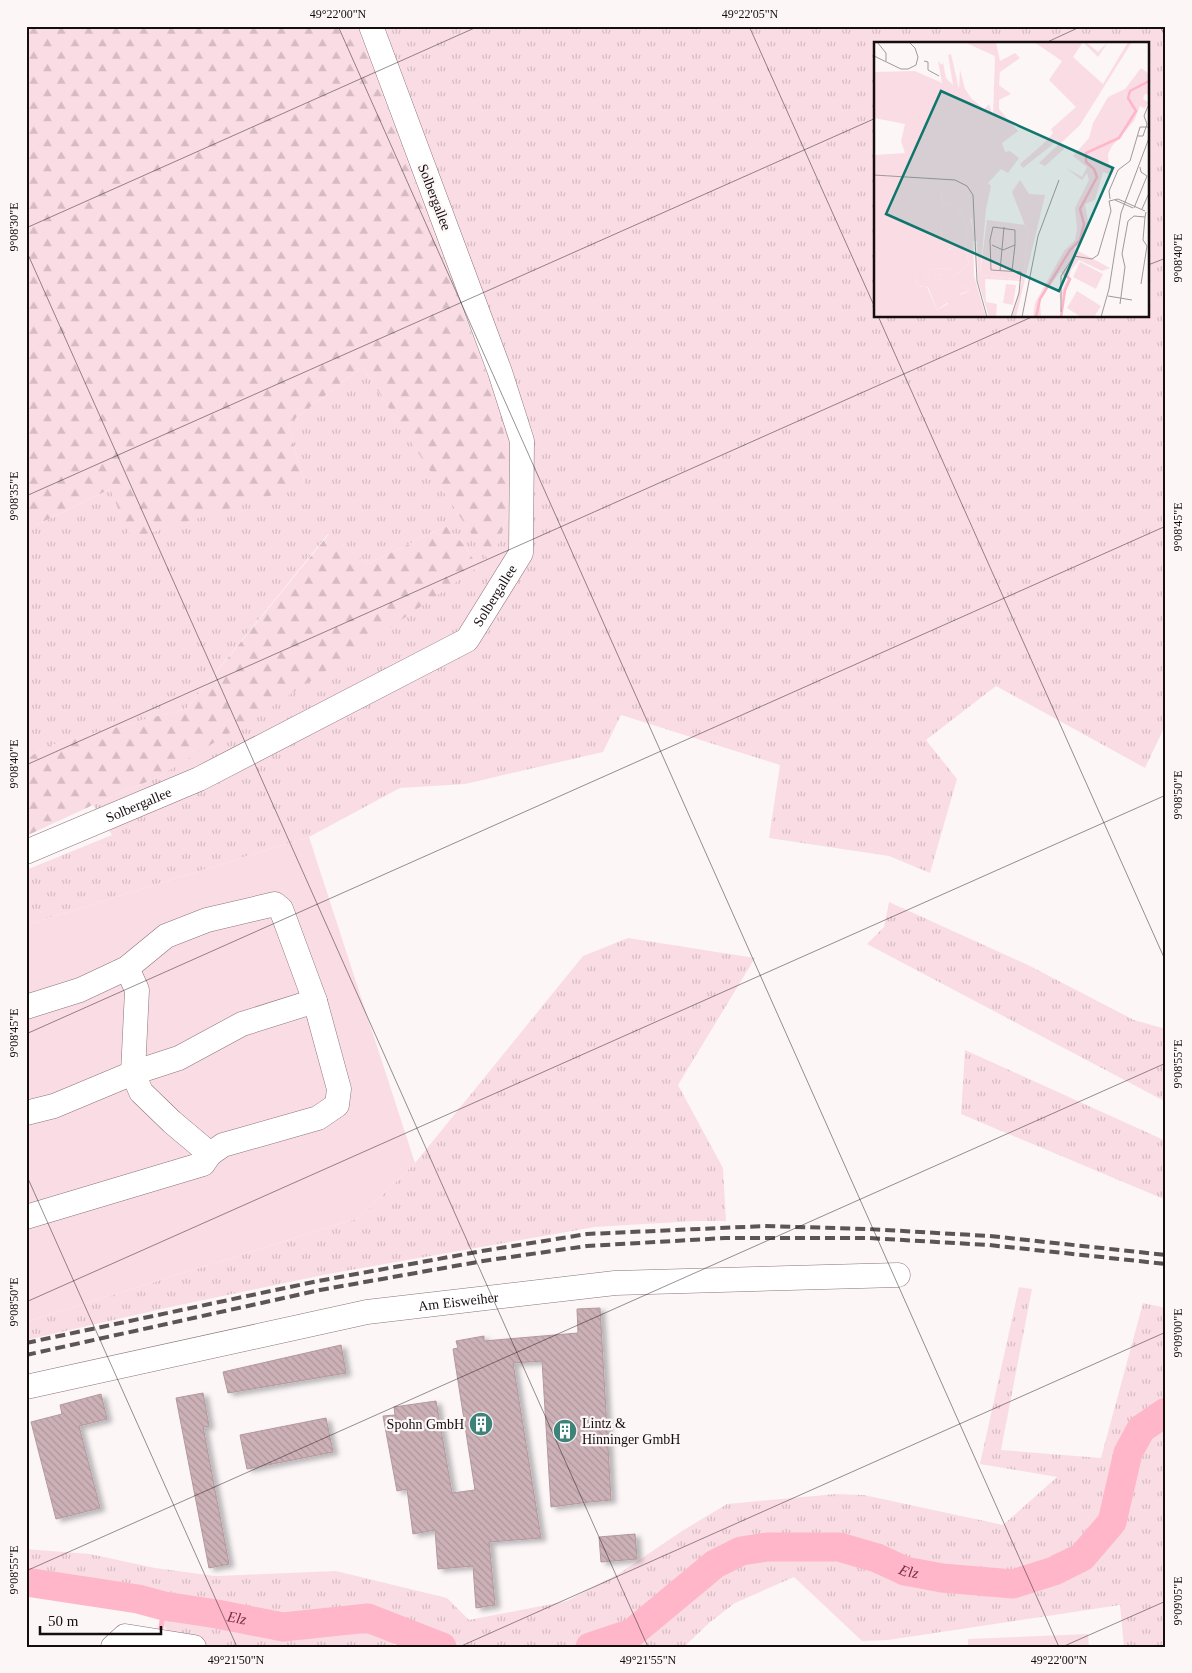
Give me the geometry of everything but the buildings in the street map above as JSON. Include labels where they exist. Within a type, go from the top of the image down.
[{"type":"street","name":"Solbergallee","points":[[26,852],[200,779],[467,640],[521,552],[522,440],[500,372],[371,26]]},
{"type":"street","points":[[26,1007],[80,990],[127,968],[166,936],[207,920],[275,904],[281,909],[315,1001],[339,1089],[337,1105],[318,1118],[223,1145],[210,1154],[203,1164],[26,1217]]},
{"type":"street","points":[[127,968],[137,990],[132,1073],[141,1092],[172,1122],[210,1154]]},
{"type":"street","points":[[26,1113],[54,1106],[132,1073],[179,1058],[242,1024],[315,1001]]},
{"type":"street","name":"Am Eisweiher","points":[[26,1387],[376,1311],[616,1283],[898,1275]]},
{"type":"street","points":[[113,1647],[126,1636],[194,1647]]},
{"type":"green space","points":[[26,26],[357,26],[493,391],[518,487],[491,564],[362,367],[288,424],[305,485],[131,539],[110,489],[26,530]]},
{"type":"green space","points":[[357,26],[1166,26],[1166,724],[1145,768],[996,686],[926,740],[957,779],[930,873],[889,856],[769,838],[780,765],[621,715],[603,752],[465,784],[400,788],[309,837],[26,925],[26,870],[112,835],[93,805],[158,777],[478,567],[465,546],[446,526],[368,564],[328,534],[187,708],[44,747],[26,760],[26,530],[110,489],[305,485],[288,424],[362,367],[491,563],[518,487],[493,391]]},
{"type":"green space","points":[[446,526],[465,546],[478,567],[256,717],[158,777],[26,836],[26,760],[44,747],[187,708],[329,534],[368,564]]},
{"type":"green space","points":[[309,837],[415,1163],[359,1218],[26,1322],[26,925]]},
{"type":"green space","points":[[889,902],[1028,965],[1134,1020],[1166,1029],[1166,1102],[867,944],[884,927]]},
{"type":"green space","points":[[628,938],[755,958],[678,1085],[723,1168],[726,1221],[595,1227],[328,1274],[26,1340],[26,1322],[359,1218],[415,1163],[583,956]]},
{"type":"green space","points":[[965,1050],[1166,1141],[1166,1200],[961,1114]]},
{"type":"green space","points":[[1019,1287],[1032,1289],[1001,1450],[1101,1458],[1143,1303],[1166,1308],[1166,1647],[1124,1647],[1120,1605],[888,1640],[862,1641],[794,1577],[735,1603],[709,1623],[684,1647],[416,1647],[394,1636],[394,1647],[165,1647],[170,1636],[157,1613],[26,1587],[26,1549],[90,1554],[155,1568],[215,1576],[336,1571],[447,1598],[469,1620],[567,1601],[620,1573],[682,1531],[727,1504],[836,1494],[864,1495],[1003,1525],[1057,1477],[980,1464]]},
{"type":"green space","points":[[1088,1634],[1089,1647],[968,1647],[968,1639]]},
{"type":"waterway","name":"Elz","points":[[590,1647],[632,1633],[715,1564],[741,1551],[767,1547],[839,1547],[877,1558],[905,1571],[942,1578],[1013,1584],[1054,1571],[1082,1557],[1112,1522],[1128,1453],[1141,1429],[1166,1412]]},
{"type":"waterway","name":"Elz","points":[[26,1582],[138,1599],[164,1606],[283,1627],[368,1618],[442,1647]]},
{"type":"waterway","points":[[160,1635],[164,1606]]},
{"type":"railway","points":[[26,1343],[318,1281],[587,1234],[765,1226],[868,1229],[990,1236],[1166,1255]]},
{"type":"railway","points":[[26,1355],[320,1290],[483,1261],[587,1246],[725,1238],[868,1238],[989,1245],[1166,1264]]},
{"type":"place","name":"Spohn GmbH","points":[[481,1424]]},
{"type":"place","name":"Lintz & Hinninger GmbH","points":[[565,1431]]}]
